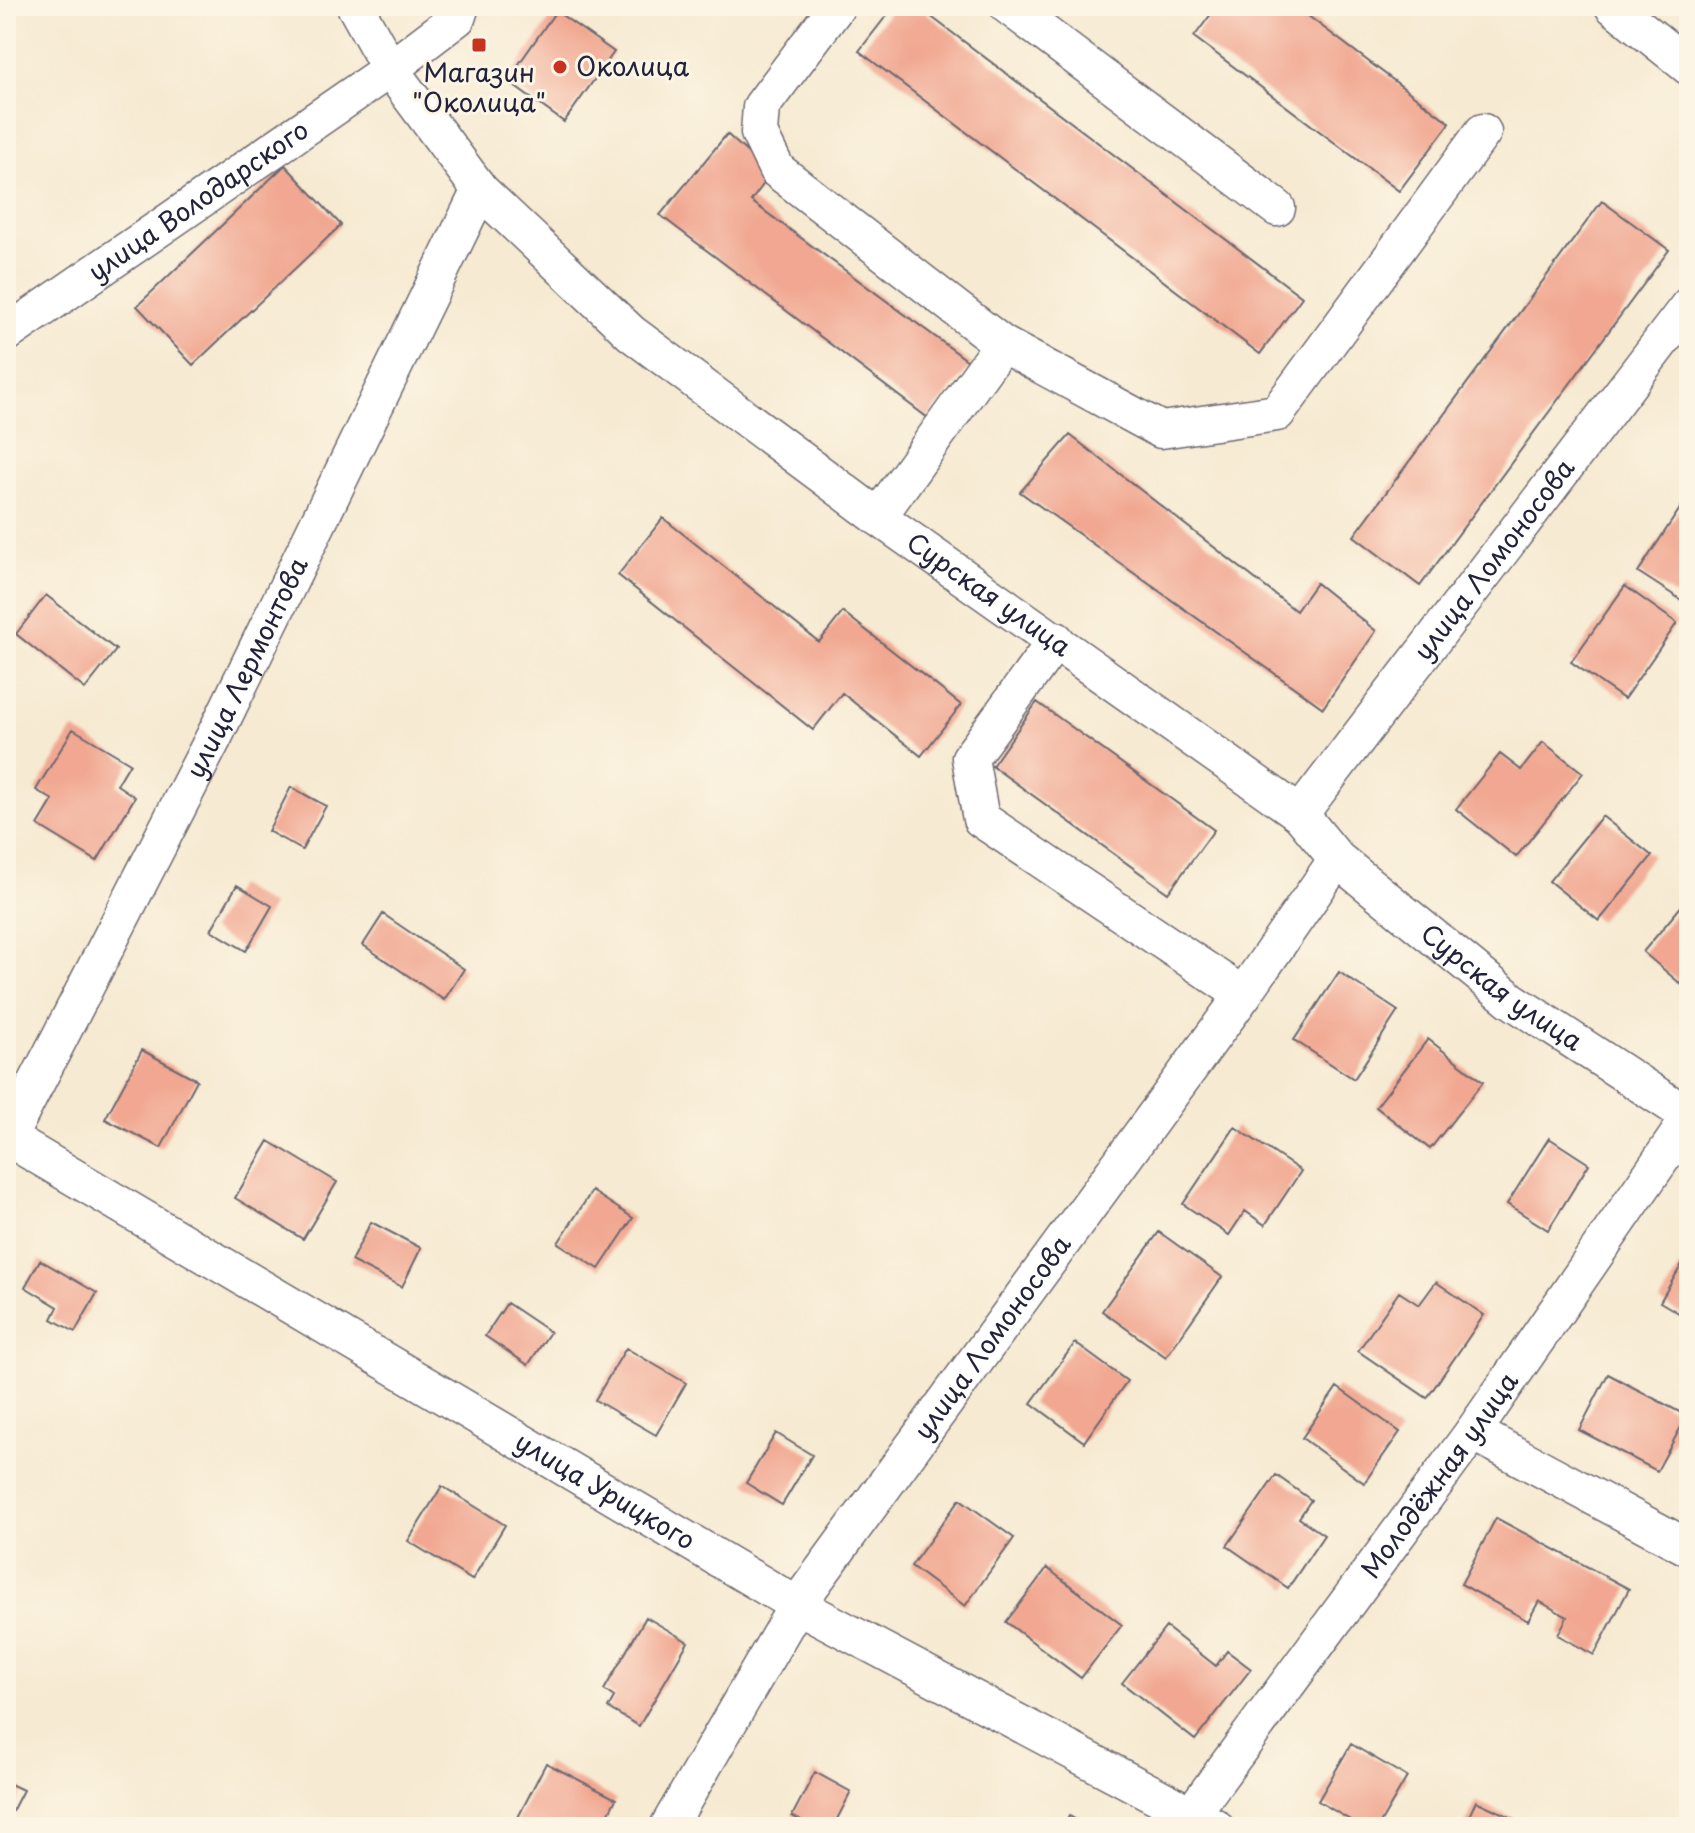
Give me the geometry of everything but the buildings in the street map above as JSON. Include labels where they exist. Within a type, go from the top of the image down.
[{"type":"street","name":"Сурская улица","points":[[355,6],[390,69],[480,190],[631,333],[878,517],[1300,814],[1337,859],[1511,1000],[1689,1118]]},
{"type":"street","name":"улица Володарского","points":[[6,334],[390,69],[457,18],[461,6]]},
{"type":"street","points":[[837,6],[761,107],[759,133],[777,170],[1002,344],[1161,430],[1277,413],[1483,132]]},
{"type":"street","points":[[1008,6],[1277,208]]},
{"type":"street","points":[[1613,6],[1689,67]]},
{"type":"street","name":"улица Лермонтова","points":[[7,1139],[214,737],[480,190]]},
{"type":"street","name":"улица Ломоносова","points":[[1300,814],[1689,305]]},
{"type":"street","points":[[878,517],[1002,344]]},
{"type":"street","points":[[1056,640],[970,758],[981,819],[1243,995]]},
{"type":"street","name":"улица Ломоносова","points":[[668,1827],[797,1605],[1243,995],[1337,859]]},
{"type":"street","name":"Молодёжная улица","points":[[1196,1822],[1473,1432],[1689,1118]]},
{"type":"street","name":"улица Урицкого","points":[[7,1139],[797,1605],[1196,1822]]},
{"type":"street","points":[[1473,1432],[1689,1548]]},
{"type":"place","name":"Магазин \"Околица\"","points":[[479,45]]},
{"type":"place","name":"Околица","points":[[560,67]]}]
